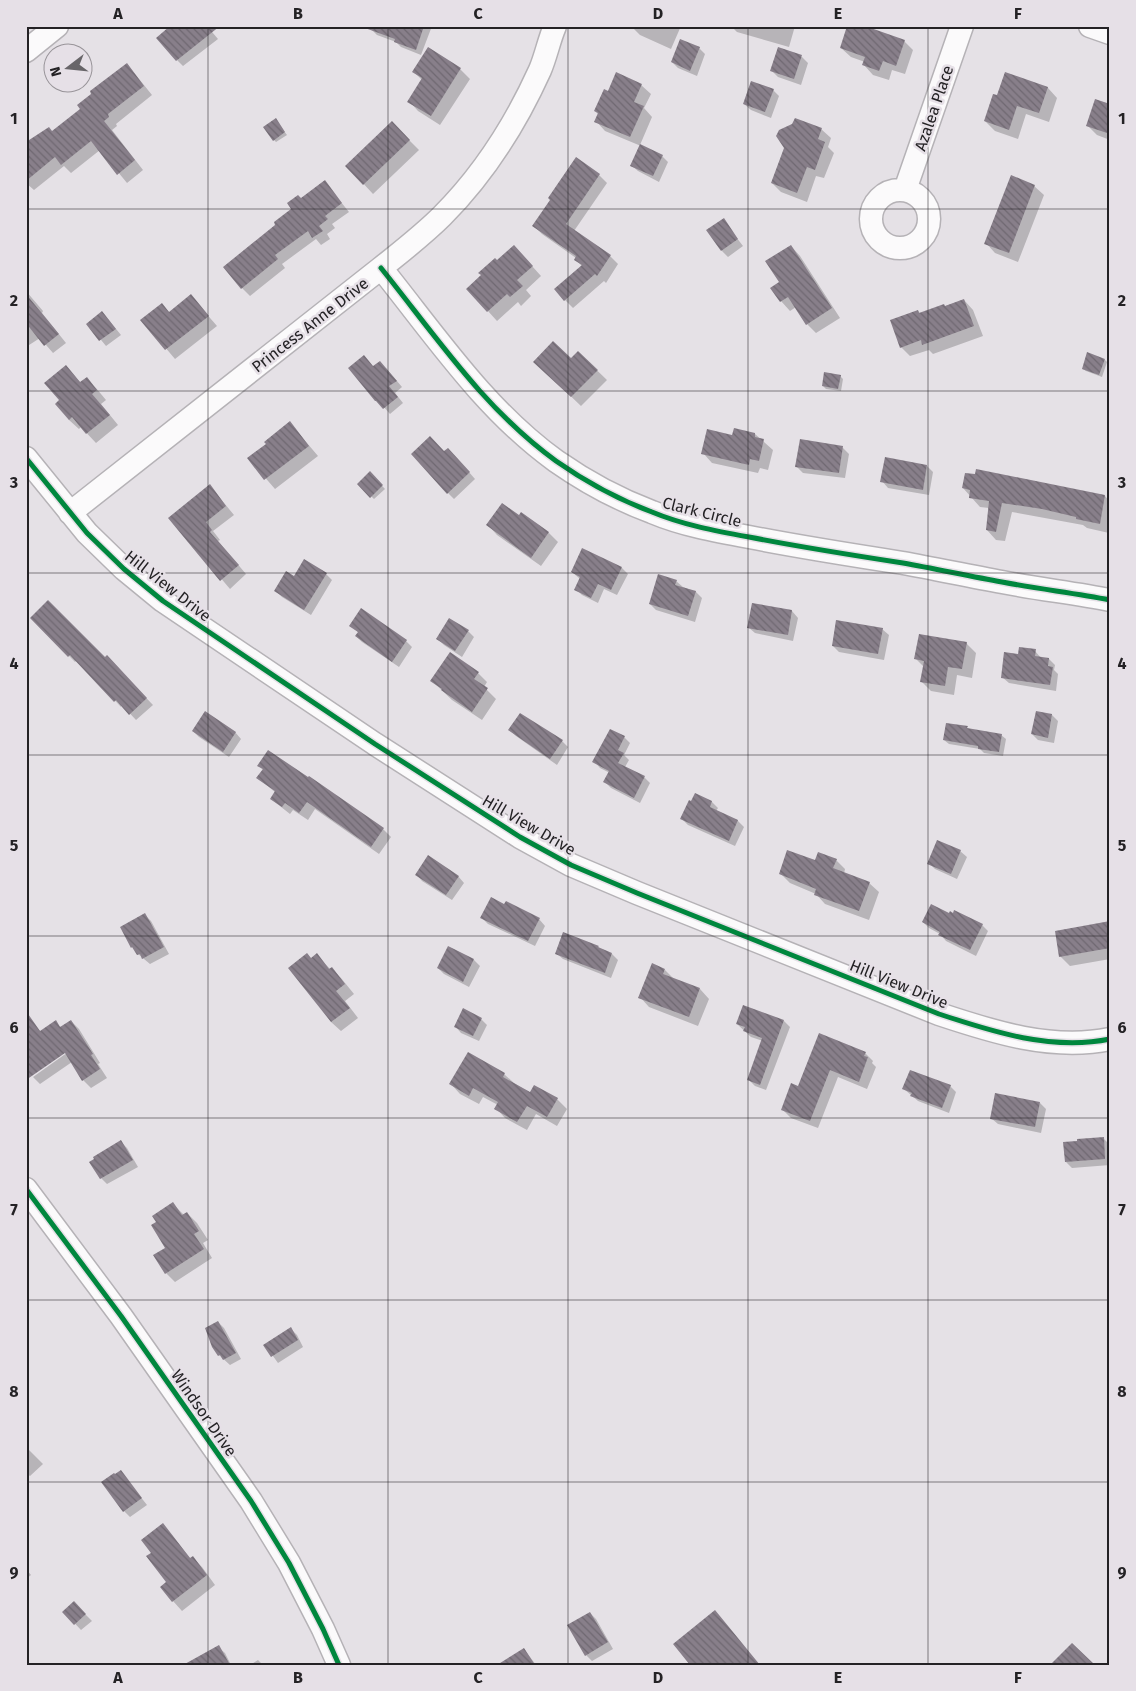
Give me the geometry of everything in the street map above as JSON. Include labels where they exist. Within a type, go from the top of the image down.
[{"type":"street","points":[[26,51],[57,26]]},
{"type":"street","name":"Princess Anne Drive","points":[[70,513],[381,268],[443,215],[474,180],[496,150],[521,110],[541,67],[555,26]]},
{"type":"street","name":"Azalea Place","points":[[905,190],[962,26]]},
{"type":"street","points":[[1090,26],[1110,33]]},
{"type":"street","name":"Clark Circle","points":[[381,268],[493,406],[519,431],[555,460],[592,485],[622,500],[654,513],[703,528],[827,552],[904,563],[1004,583],[1110,600]]},
{"type":"street","name":"Hill View Drive","points":[[26,458],[87,533],[124,569],[163,602],[375,744],[520,837],[571,865],[939,1014],[988,1030],[1038,1041],[1072,1042],[1110,1039]]},
{"type":"street","name":"Windsor Drive","points":[[26,1189],[121,1316],[251,1501],[289,1563],[323,1628],[339,1665]]},
{"type":"building","points":[[170,26],[220,26],[176,61],[156,38]]},
{"type":"building","points":[[365,26],[424,26],[416,50],[394,42],[395,39],[365,28]]},
{"type":"building","points":[[847,26],[865,26],[905,40],[896,66],[883,61],[879,71],[862,65],[865,57],[840,48]]},
{"type":"building","points":[[680,39],[700,47],[690,71],[671,62]]},
{"type":"building","points":[[428,47],[461,68],[431,116],[407,102],[422,78],[412,72]]},
{"type":"building","points":[[778,47],[802,55],[794,79],[770,71]]},
{"type":"building","points":[[127,63],[144,86],[108,114],[109,117],[104,121],[135,160],[117,175],[91,141],[61,165],[55,157],[26,181],[26,142],[49,127],[52,131],[80,109],[77,105],[91,94],[92,89]]},
{"type":"building","points":[[616,72],[642,84],[634,102],[644,106],[630,137],[594,122],[598,113],[594,111],[604,89],[608,91]]},
{"type":"building","points":[[1005,72],[1048,87],[1039,113],[1017,106],[1009,130],[984,121],[993,94],[997,95]]},
{"type":"building","points":[[751,81],[774,89],[765,112],[743,104]]},
{"type":"building","points":[[1095,99],[1110,104],[1110,134],[1086,126]]},
{"type":"building","points":[[276,118],[285,132],[273,141],[263,127]]},
{"type":"building","points":[[795,118],[822,128],[818,139],[825,142],[815,170],[807,167],[797,193],[771,183],[784,148],[776,136],[779,130],[792,124]]},
{"type":"building","points":[[392,121],[410,140],[363,185],[345,166]]},
{"type":"building","points":[[640,144],[663,155],[653,176],[630,166]]},
{"type":"building","points":[[576,157],[600,174],[566,224],[611,255],[597,276],[595,274],[564,301],[554,289],[582,265],[574,260],[576,256],[532,226],[550,200],[548,198]]},
{"type":"building","points":[[1011,175],[1035,185],[1009,253],[984,244]]},
{"type":"building","points":[[325,180],[342,203],[325,216],[328,219],[319,226],[323,231],[312,238],[308,231],[275,255],[278,259],[241,289],[223,267],[275,225],[274,222],[291,209],[287,203],[298,195],[301,198]]},
{"type":"building","points":[[724,218],[738,239],[721,251],[706,230]]},
{"type":"building","points":[[514,245],[533,266],[517,280],[523,286],[510,297],[507,294],[487,312],[466,289],[481,275],[478,273]]},
{"type":"building","points":[[791,245],[832,308],[806,325],[788,297],[780,302],[770,288],[779,282],[765,261]]},
{"type":"building","points":[[26,294],[59,334],[44,346],[26,323]]},
{"type":"building","points":[[191,294],[209,316],[165,350],[140,320],[162,303],[169,312]]},
{"type":"building","points":[[964,299],[974,326],[922,345],[921,340],[900,348],[890,320],[918,310],[919,313]]},
{"type":"building","points":[[102,311],[116,329],[99,341],[86,324]]},
{"type":"building","points":[[553,341],[571,358],[578,351],[598,370],[571,397],[533,362]]},
{"type":"building","points":[[1087,352],[1105,359],[1099,375],[1082,369]]},
{"type":"building","points":[[364,355],[373,366],[380,361],[397,381],[389,386],[398,397],[383,409],[348,368]]},
{"type":"building","points":[[66,365],[80,382],[87,377],[97,390],[92,394],[110,415],[86,434],[72,417],[69,420],[55,404],[59,400],[44,383]]},
{"type":"building","points":[[824,372],[841,375],[838,389],[822,386]]},
{"type":"building","points":[[290,421],[309,446],[264,480],[247,458],[266,444],[264,442]]},
{"type":"building","points":[[734,428],[755,433],[755,437],[764,439],[759,461],[750,459],[749,465],[701,454],[707,429],[732,435]]},
{"type":"building","points":[[430,436],[444,451],[448,448],[470,472],[447,494],[411,454]]},
{"type":"building","points":[[800,439],[843,446],[839,473],[795,467]]},
{"type":"building","points":[[885,457],[927,465],[923,490],[880,482]]},
{"type":"building","points":[[976,469],[1105,495],[1100,524],[1042,509],[1002,503],[996,532],[986,530],[989,501],[969,498],[970,490],[962,488],[965,473],[975,474]]},
{"type":"building","points":[[370,471],[383,485],[370,498],[357,484]]},
{"type":"building","points":[[210,484],[226,506],[206,522],[212,530],[210,532],[239,565],[220,581],[168,518]]},
{"type":"building","points":[[502,503],[519,515],[521,512],[549,532],[531,558],[486,525]]},
{"type":"building","points":[[582,548],[622,567],[611,590],[598,584],[591,598],[574,590],[580,577],[571,572]]},
{"type":"building","points":[[304,559],[327,573],[304,610],[274,591],[286,571],[294,576]]},
{"type":"building","points":[[658,574],[677,580],[675,585],[696,591],[688,616],[649,604]]},
{"type":"building","points":[[48,600],[105,657],[107,655],[147,698],[129,715],[116,700],[114,702],[70,655],[68,657],[30,618]]},
{"type":"building","points":[[752,603],[792,610],[788,635],[747,628]]},
{"type":"building","points":[[361,608],[407,640],[392,662],[355,636],[358,632],[349,626]]},
{"type":"building","points":[[449,618],[469,630],[455,651],[436,639]]},
{"type":"building","points":[[836,620],[883,628],[878,654],[832,646]]},
{"type":"building","points":[[919,634],[967,642],[962,669],[948,667],[945,686],[920,682],[924,661],[914,659]]},
{"type":"building","points":[[1019,647],[1036,649],[1035,656],[1049,658],[1048,666],[1053,667],[1050,685],[1001,678],[1004,652],[1018,654]]},
{"type":"building","points":[[450,652],[479,672],[474,679],[488,688],[472,712],[430,681]]},
{"type":"building","points":[[205,711],[236,732],[223,752],[192,731]]},
{"type":"building","points":[[1036,711],[1052,714],[1048,738],[1031,734]]},
{"type":"building","points":[[520,713],[563,740],[550,759],[508,730]]},
{"type":"building","points":[[946,723],[1002,734],[999,752],[943,740]]},
{"type":"building","points":[[610,729],[625,736],[618,750],[624,753],[618,763],[645,776],[634,798],[603,782],[609,771],[592,762]]},
{"type":"building","points":[[268,750],[384,828],[371,847],[307,802],[299,813],[285,803],[282,807],[270,799],[275,791],[256,778],[263,769],[257,766]]},
{"type":"building","points":[[695,793],[712,801],[710,807],[738,820],[729,841],[680,819],[689,800],[691,801]]},
{"type":"building","points":[[937,840],[961,850],[951,874],[927,864]]},
{"type":"building","points":[[787,850],[815,860],[818,852],[837,859],[833,868],[870,882],[859,911],[814,895],[816,889],[779,874]]},
{"type":"building","points":[[428,855],[459,876],[446,895],[415,875]]},
{"type":"building","points":[[491,897],[504,904],[506,901],[540,918],[528,941],[480,918]]},
{"type":"building","points":[[931,904],[949,913],[950,911],[953,913],[954,910],[983,924],[970,950],[938,935],[940,932],[922,922]]},
{"type":"building","points":[[145,913],[164,947],[142,959],[140,954],[137,955],[131,948],[120,927]]},
{"type":"building","points":[[1110,921],[1110,948],[1059,957],[1055,931]]},
{"type":"building","points":[[563,932],[612,953],[605,973],[555,954]]},
{"type":"building","points":[[448,946],[474,959],[463,982],[437,968]]},
{"type":"building","points":[[307,953],[311,958],[317,953],[329,969],[332,967],[345,984],[336,991],[350,1008],[331,1022],[288,968]]},
{"type":"building","points":[[652,963],[665,969],[663,974],[700,988],[689,1017],[638,998]]},
{"type":"building","points":[[743,1005],[784,1020],[760,1085],[747,1080],[762,1038],[743,1031],[745,1027],[736,1024]]},
{"type":"building","points":[[463,1008],[482,1018],[473,1036],[454,1027]]},
{"type":"building","points":[[26,1011],[40,1031],[56,1020],[60,1027],[71,1020],[93,1054],[91,1055],[100,1069],[82,1081],[65,1053],[26,1080]]},
{"type":"building","points":[[819,1033],[866,1052],[864,1056],[868,1057],[859,1082],[830,1070],[810,1121],[781,1110],[791,1083],[798,1086]]},
{"type":"building","points":[[468,1052],[505,1073],[503,1077],[530,1092],[534,1085],[558,1098],[547,1117],[527,1106],[517,1122],[494,1109],[498,1102],[473,1088],[469,1096],[449,1084]]},
{"type":"building","points":[[910,1070],[951,1085],[942,1108],[910,1096],[912,1093],[902,1089]]},
{"type":"building","points":[[995,1093],[1040,1102],[1035,1127],[990,1119]]},
{"type":"building","points":[[1104,1137],[1105,1159],[1065,1162],[1063,1142]]},
{"type":"building","points":[[121,1140],[133,1160],[100,1179],[89,1162],[94,1159],[93,1157]]},
{"type":"building","points":[[173,1202],[182,1215],[187,1212],[199,1231],[194,1234],[204,1249],[165,1274],[153,1255],[165,1248],[151,1225],[156,1222],[152,1216]]},
{"type":"building","points":[[218,1321],[236,1353],[223,1360],[212,1347],[205,1328]]},
{"type":"building","points":[[291,1327],[298,1340],[271,1357],[263,1345]]},
{"type":"building","points":[[121,1470],[142,1498],[123,1512],[101,1482]]},
{"type":"building","points":[[163,1523],[190,1558],[193,1556],[207,1575],[172,1602],[160,1587],[166,1582],[146,1556],[151,1553],[141,1540]]},
{"type":"building","points":[[74,1601],[86,1614],[74,1625],[62,1612]]},
{"type":"building","points":[[715,1610],[760,1665],[690,1665],[673,1644]]},
{"type":"building","points":[[590,1612],[608,1642],[585,1656],[567,1625]]},
{"type":"building","points":[[1072,1643],[1095,1665],[1050,1665]]},
{"type":"building","points":[[219,1645],[230,1665],[183,1665]]},
{"type":"building","points":[[524,1648],[535,1665],[497,1665]]},
{"type":"cycle path","points":[[381,268],[462,371],[506,419],[556,461],[590,483],[626,502],[676,521],[724,532],[806,548],[903,563],[1110,600]]},
{"type":"cycle path","points":[[26,458],[87,533],[124,569],[163,601],[375,744],[520,837],[571,865],[959,1021],[1023,1038],[1045,1041],[1066,1043],[1110,1039]]},
{"type":"cycle path","points":[[26,1189],[121,1316],[251,1501],[289,1563],[339,1665]]}]
